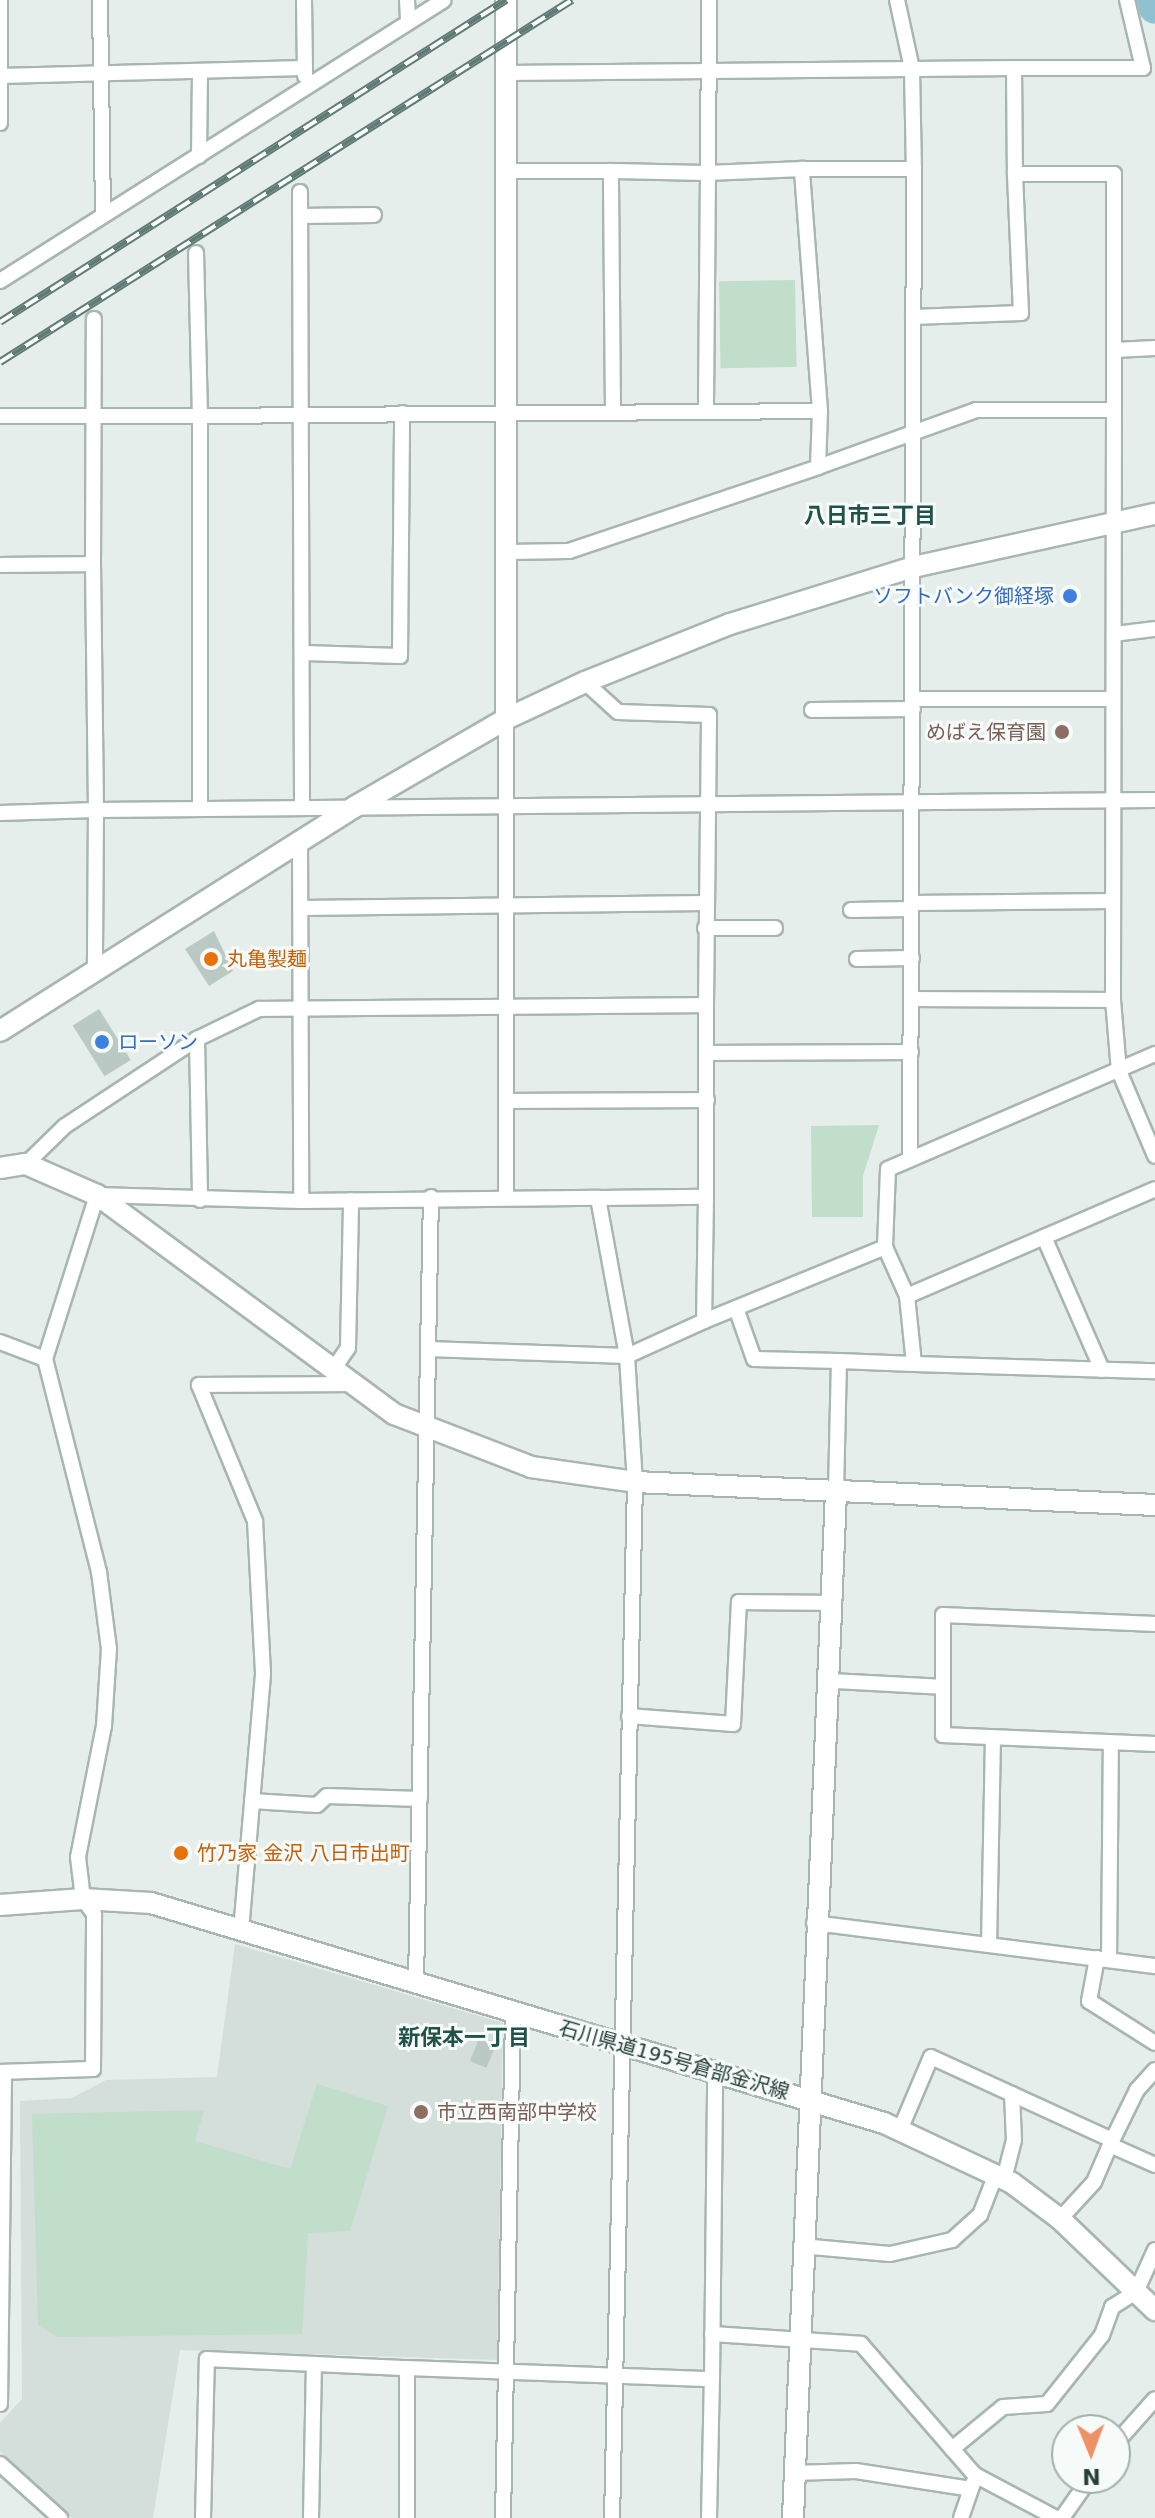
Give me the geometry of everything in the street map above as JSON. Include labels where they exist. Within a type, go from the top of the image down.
[{"type":"street","points":[[0,0],[0,123]]},
{"type":"street","points":[[100,0],[98,74],[103,214]]},
{"type":"street","points":[[304,0],[307,86]]},
{"type":"street","points":[[407,0],[408,22]]},
{"type":"street","points":[[0,281],[444,0]]},
{"type":"street","points":[[506,0],[506,1195]]},
{"type":"street","points":[[706,411],[709,0]]},
{"type":"street","points":[[897,0],[912,69],[914,169],[910,1159]]},
{"type":"street","points":[[506,73],[709,69],[1143,68],[1127,0]]},
{"type":"street","points":[[0,76],[304,68]]},
{"type":"street","points":[[913,317],[1021,313],[1014,68]]},
{"type":"street","points":[[199,156],[200,71]]},
{"type":"street","points":[[802,169],[820,411],[818,467]]},
{"type":"street","points":[[507,171],[708,173],[914,169]]},
{"type":"street","points":[[611,171],[613,411]]},
{"type":"street","points":[[1015,174],[1114,174],[1113,1000],[1119,1071],[1155,1156]]},
{"type":"street","points":[[300,192],[302,806]]},
{"type":"street","points":[[300,216],[374,215]]},
{"type":"street","points":[[196,253],[200,416],[200,808]]},
{"type":"street","points":[[94,319],[95,967]]},
{"type":"street","points":[[1114,350],[1155,348]]},
{"type":"street","points":[[507,552],[569,551],[976,410],[1114,410]]},
{"type":"street","points":[[0,416],[820,411]]},
{"type":"street","points":[[303,653],[400,656],[402,413]]},
{"type":"street","points":[[0,1031],[95,967],[356,806],[506,719],[585,682],[730,624],[913,567],[1155,514]]},
{"type":"street","points":[[0,565],[93,564]]},
{"type":"street","points":[[1114,634],[1155,629]]},
{"type":"street","points":[[585,682],[618,712],[709,715],[705,903],[707,1100],[704,1321]]},
{"type":"street","points":[[812,710],[1113,699]]},
{"type":"street","points":[[0,813],[302,806],[1155,800]]},
{"type":"street","points":[[300,842],[301,1201]]},
{"type":"street","points":[[851,910],[1113,901]]},
{"type":"street","points":[[301,908],[705,903]]},
{"type":"street","points":[[705,928],[775,928]]},
{"type":"street","points":[[857,959],[912,958]]},
{"type":"street","points":[[913,999],[1113,1000]]},
{"type":"street","points":[[26,1164],[65,1126],[197,1039],[259,1009],[706,1005]]},
{"type":"street","points":[[197,1039],[200,1200]]},
{"type":"street","points":[[706,1053],[911,1052]]},
{"type":"street","points":[[914,1364],[907,1296],[885,1247],[888,1169],[1155,1054]]},
{"type":"street","points":[[507,1101],[707,1100]]},
{"type":"street","points":[[0,1168],[26,1164],[97,1195],[394,1414],[531,1467],[635,1482],[1155,1505]]},
{"type":"street","points":[[907,1296],[1155,1189]]},
{"type":"street","points":[[97,1195],[301,1201],[506,1195],[706,1197]]},
{"type":"street","points":[[0,2404],[2,2072],[93,2069],[94,1914],[83,1899],[78,1857],[104,1726],[109,1649],[99,1572],[45,1359],[97,1195]]},
{"type":"street","points":[[416,1983],[429,1428],[431,1197]]},
{"type":"street","points":[[598,1198],[627,1356],[635,1482],[612,2518]]},
{"type":"street","points":[[333,1370],[348,1348],[351,1200]]},
{"type":"street","points":[[1044,1237],[1102,1370]]},
{"type":"street","points":[[428,1349],[627,1356],[885,1247]]},
{"type":"street","points":[[736,1308],[754,1359],[1155,1371]]},
{"type":"street","points":[[0,1342],[45,1359]]},
{"type":"street","points":[[793,2518],[814,1923],[833,1681],[839,1361]]},
{"type":"street","points":[[241,1931],[263,1673],[255,1521],[199,1385],[353,1384]]},
{"type":"street","points":[[629,1716],[733,1724],[739,1602],[834,1603]]},
{"type":"street","points":[[1155,1624],[943,1615],[943,1735],[1155,1744]]},
{"type":"street","points":[[833,1681],[943,1687]]},
{"type":"street","points":[[989,1945],[993,1739]]},
{"type":"street","points":[[1111,1743],[1103,1959],[1089,2001],[1155,2043]]},
{"type":"street","points":[[252,1801],[317,1805],[327,1796],[420,1799]]},
{"type":"street","name":"石川県道195号倉部金沢線","points":[[0,1905],[83,1899],[151,1903],[513,2014],[806,2098],[900,2130],[1000,2176],[1060,2219],[1155,2310]]},
{"type":"street","points":[[814,1923],[1155,1966]]},
{"type":"street","points":[[503,2518],[513,2014]]},
{"type":"street","points":[[900,2130],[931,2057],[1155,2165]]},
{"type":"street","points":[[1060,2219],[1094,2182],[1137,2090],[1155,2070]]},
{"type":"street","points":[[709,2518],[715,2072]]},
{"type":"street","points":[[801,2246],[890,2254],[952,2240],[980,2215],[1000,2176],[1014,2140],[1012,2094]]},
{"type":"street","points":[[952,2449],[1003,2407],[1047,2404],[1102,2335],[1112,2307],[1136,2292],[1155,2250]]},
{"type":"street","points":[[712,2334],[861,2344],[952,2449],[973,2482]]},
{"type":"street","points":[[203,2518],[207,2359],[712,2379]]},
{"type":"street","points":[[311,2518],[314,2364]]},
{"type":"street","points":[[407,2368],[407,2518]]},
{"type":"street","points":[[1131,2426],[1155,2399]]},
{"type":"street","points":[[0,2464],[60,2518]]},
{"type":"street","points":[[794,2473],[856,2471],[973,2482],[1059,2518],[1078,2494]]},
{"type":"street","points":[[961,2518],[973,2482]]},
{"type":"shaded area","points":[[235,1944],[503,2023],[497,2360],[180,2350],[153,2518],[72,2518],[0,2451],[0,2423],[22,2399],[20,2101],[72,2098],[106,2080],[217,2077]]},
{"type":"green space","points":[[795,280],[797,367],[721,368],[719,281]]},
{"type":"green space","points":[[879,1125],[863,1176],[863,1217],[812,1217],[811,1126]]},
{"type":"green space","points":[[317,2084],[388,2106],[350,2231],[308,2233],[302,2334],[57,2337],[38,2325],[32,2114],[204,2110],[195,2141],[290,2169]]},
{"type":"building","name":"丸亀製麺","points":[[214,931],[233,971],[209,986],[185,949]]},
{"type":"building","name":"ローソン","points":[[99,1009],[131,1060],[105,1076],[73,1025]]},
{"type":"building","points":[[480,2036],[497,2043],[487,2068],[470,2061]]},
{"type":"waterway","points":[[1153,0],[1155,8]]},
{"type":"railway","points":[[0,322],[506,0]]},
{"type":"railway","points":[[0,362],[572,0]]},
{"type":"place","name":"ソフトバンク御経塚","points":[[1070,596]]},
{"type":"place","name":"めばえ保育園","points":[[1062,732]]},
{"type":"place","name":"丸亀製麺","points":[[211,959]]},
{"type":"place","name":"ローソン","points":[[102,1042]]},
{"type":"place","name":"竹乃家 金沢 八日市出町","points":[[181,1853]]},
{"type":"place","name":"市立西南部中学校","points":[[421,2112]]},
{"type":"district","name":"八日市三丁目","points":[[870,516]]},
{"type":"district","name":"新保本一丁目","points":[[464,2038]]}]
